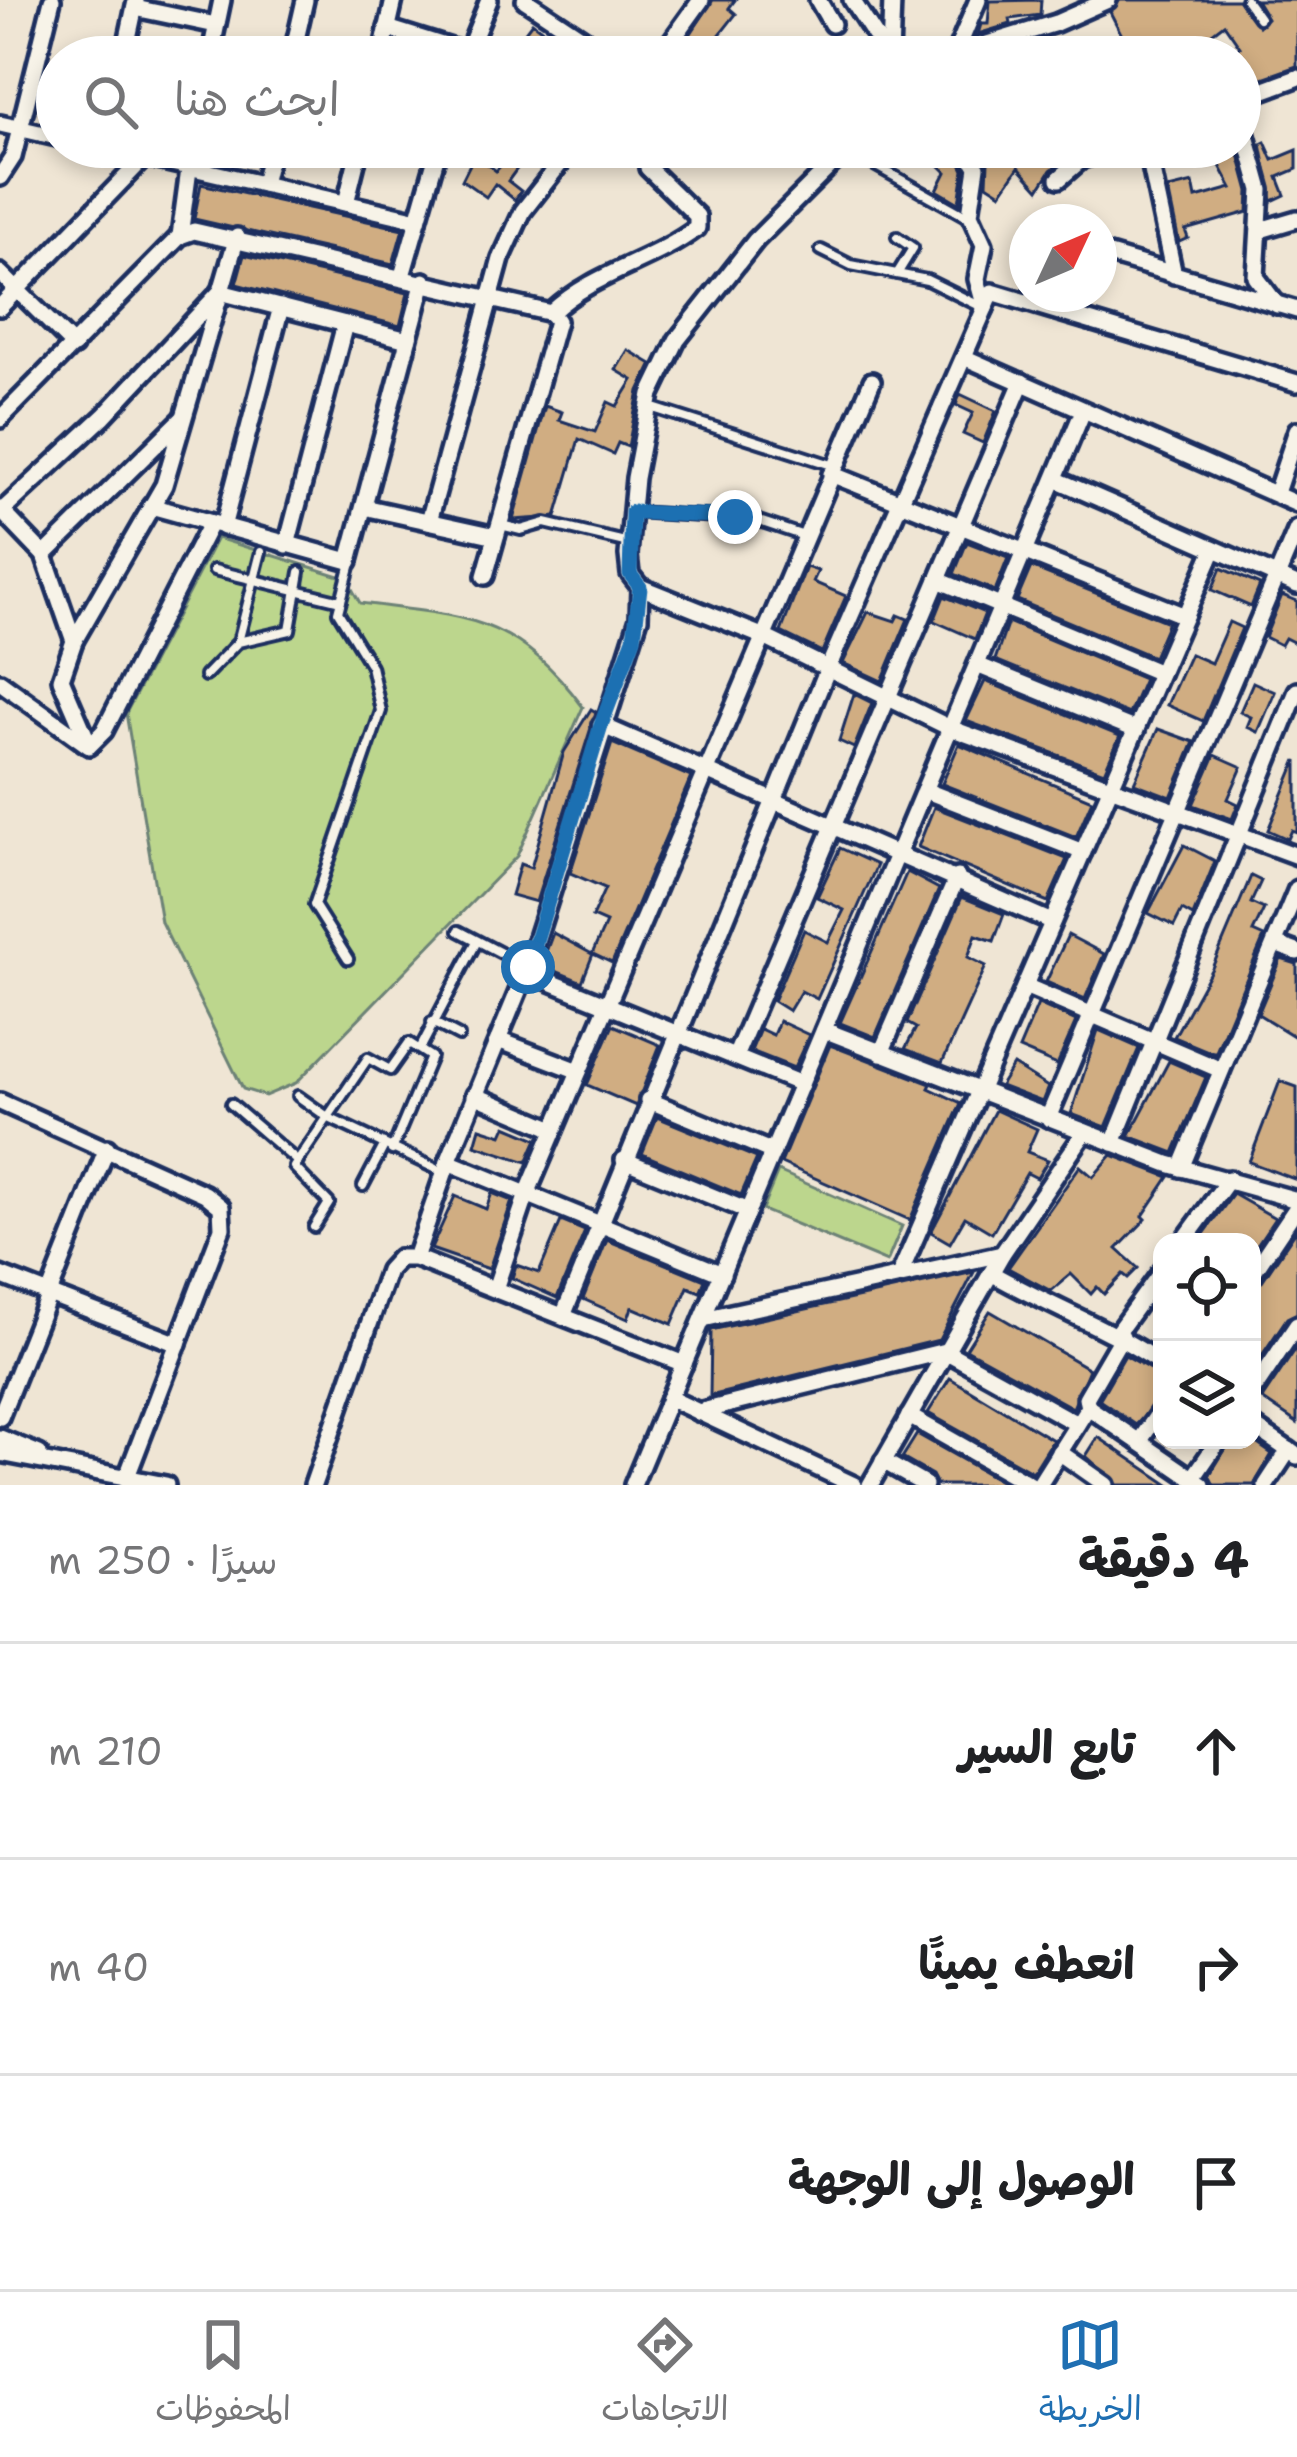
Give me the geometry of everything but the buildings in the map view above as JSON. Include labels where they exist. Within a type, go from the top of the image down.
[{"type":"street","points":[[43,36],[52,0]]},
{"type":"street","points":[[214,36],[222,0]]},
{"type":"street","points":[[297,36],[304,0]]},
{"type":"street","points":[[385,36],[394,0]]},
{"type":"street","points":[[474,36],[489,0]]},
{"type":"street","points":[[525,0],[579,36]]},
{"type":"street","points":[[675,36],[701,0]]},
{"type":"street","points":[[818,0],[832,24]]},
{"type":"street","points":[[852,0],[876,36]]},
{"type":"street","points":[[891,36],[892,0]]},
{"type":"street","points":[[964,36],[977,0]]},
{"type":"street","points":[[1016,36],[1108,0]]},
{"type":"street","points":[[129,36],[136,4],[216,25]]},
{"type":"street","points":[[387,28],[410,36]]},
{"type":"street","points":[[0,178],[14,157],[36,64]]},
{"type":"street","points":[[1261,93],[1295,84]]},
{"type":"street","points":[[0,124],[36,132]]},
{"type":"street","points":[[0,307],[134,168]]},
{"type":"street","points":[[180,236],[188,168]]},
{"type":"street","points":[[192,168],[418,220]]},
{"type":"street","points":[[263,184],[267,168]]},
{"type":"street","points":[[346,203],[355,168]]},
{"type":"street","points":[[402,276],[433,168]]},
{"type":"street","points":[[429,521],[490,298],[523,211],[557,168]]},
{"type":"street","points":[[551,313],[590,281],[660,252],[697,227],[697,216],[648,168]]},
{"type":"street","points":[[837,168],[756,240],[677,340],[649,406],[632,512],[630,574],[640,587],[762,636],[950,728],[1297,856]]},
{"type":"street","points":[[977,168],[971,219],[984,244],[977,279],[986,308]]},
{"type":"street","points":[[1059,179],[1072,168]]},
{"type":"street","points":[[1151,168],[1174,275]]},
{"type":"street","points":[[1256,168],[1262,190],[1256,277],[1277,305]]},
{"type":"street","points":[[1259,230],[1297,219]]},
{"type":"street","points":[[0,419],[180,236],[202,230],[551,313],[556,322],[484,576]]},
{"type":"street","points":[[89,746],[61,679],[74,641],[164,485],[237,237]]},
{"type":"street","points":[[1117,258],[1297,310]]},
{"type":"street","points":[[0,273],[74,346]]},
{"type":"street","points":[[151,506],[344,561],[352,557],[424,281]]},
{"type":"street","points":[[562,1316],[828,668],[996,290],[1297,383]]},
{"type":"street","points":[[220,292],[408,340]]},
{"type":"street","points":[[74,641],[44,555],[1,510],[104,416],[220,292]]},
{"type":"street","points":[[89,746],[104,731],[217,526],[281,307]]},
{"type":"street","points":[[287,544],[345,323]]},
{"type":"street","points":[[966,358],[1297,504]]},
{"type":"street","points":[[495,1289],[526,1194],[872,381]]},
{"type":"street","points":[[735,1057],[1022,382]]},
{"type":"street","points":[[633,1485],[1083,411]]},
{"type":"street","points":[[44,555],[184,418]]},
{"type":"street","points":[[1276,493],[1297,430]]},
{"type":"street","points":[[833,470],[903,503],[1185,616]]},
{"type":"street","points":[[1055,478],[1297,585]]},
{"type":"street","points":[[364,507],[498,531]]},
{"type":"street","points":[[1048,1118],[1297,530]]},
{"type":"street","points":[[899,1276],[1214,549]]},
{"type":"street","points":[[938,580],[1160,673]]},
{"type":"street","points":[[415,1258],[446,1167],[527,969],[601,725],[634,638],[640,587]]},
{"type":"street","points":[[977,664],[1136,730]]},
{"type":"street","points":[[0,682],[89,746]]},
{"type":"street","points":[[1113,1143],[1297,691]]},
{"type":"street","points":[[601,725],[1052,922]]},
{"type":"street","points":[[924,790],[1083,852]]},
{"type":"street","points":[[881,1053],[956,877]]},
{"type":"street","points":[[1180,1168],[1297,889]]},
{"type":"street","points":[[1275,944],[1297,952]]},
{"type":"street","points":[[527,969],[801,1084]]},
{"type":"street","points":[[1025,986],[1222,1070]]},
{"type":"street","points":[[824,1030],[1180,1168],[1297,1203],[1261,1260]]},
{"type":"street","points":[[498,1040],[579,1071]]},
{"type":"street","points":[[474,1095],[554,1129]]},
{"type":"street","points":[[648,1100],[772,1152]]},
{"type":"street","points":[[0,1102],[214,1198],[221,1207],[223,1228],[126,1479]]},
{"type":"street","points":[[870,1485],[1002,1254],[1085,1132]]},
{"type":"street","points":[[0,1417],[107,1148]]},
{"type":"street","points":[[624,1160],[748,1211]]},
{"type":"street","points":[[446,1167],[526,1194],[722,1274]]},
{"type":"street","points":[[1190,1233],[1229,1179]]},
{"type":"street","points":[[703,1319],[1002,1254]]},
{"type":"street","points":[[313,1485],[388,1270],[399,1258],[415,1258],[684,1364]]},
{"type":"street","points":[[991,1273],[1064,1315],[1119,1334],[1153,1358]]},
{"type":"street","points":[[0,1275],[178,1344]]},
{"type":"street","points":[[1153,1283],[1119,1334],[1086,1398],[1088,1407],[1197,1482],[1215,1449]]},
{"type":"street","points":[[1261,1379],[1297,1325]]},
{"type":"street","points":[[698,1412],[945,1351],[1077,1424]]},
{"type":"street","points":[[669,1398],[854,1485]]},
{"type":"street","points":[[909,1416],[1040,1484],[1088,1407]]},
{"type":"street","points":[[1139,1442],[1153,1421]]},
{"type":"street","points":[[1261,1431],[1294,1451],[1265,1485]]},
{"type":"street","points":[[0,1438],[81,1470]]},
{"type":"street","points":[[1059,1452],[1106,1485]]},
{"type":"street","points":[[0,1453],[166,1485]]},
{"type":"street","points":[[883,1461],[925,1485]]},
{"type":"lane","points":[[1246,0],[1259,18]]},
{"type":"lane","points":[[883,168],[971,219]]},
{"type":"lane","points":[[897,237],[913,248],[897,274]]},
{"type":"lane","points":[[821,250],[851,266],[927,280],[986,308]]},
{"type":"lane","points":[[649,406],[833,470]]},
{"type":"lane","points":[[632,512],[754,519],[804,536]]},
{"type":"lane","points":[[498,531],[545,523],[629,543]]},
{"type":"lane","points":[[205,676],[238,642],[260,551]]},
{"type":"lane","points":[[348,959],[314,905],[381,711],[370,665],[338,612],[352,557]]},
{"type":"lane","points":[[214,570],[341,601]]},
{"type":"lane","points":[[238,642],[290,630],[300,572]]},
{"type":"lane","points":[[459,931],[527,969]]},
{"type":"lane","points":[[420,1049],[476,943]]},
{"type":"lane","points":[[432,1022],[459,1036]]},
{"type":"lane","points":[[314,1227],[329,1202],[294,1171],[298,1162],[368,1058],[390,1070],[409,1043],[431,1058],[388,1148],[363,1186]]},
{"type":"lane","points":[[298,1096],[388,1148],[446,1167]]},
{"type":"lane","points":[[231,1104],[298,1162]]},
{"type":"green space","points":[[217,538],[346,578],[360,603],[485,625],[534,653],[583,707],[517,856],[296,1083],[265,1096],[243,1089],[161,922],[126,713]]},
{"type":"green space","points":[[778,1171],[902,1226],[887,1262],[762,1210]]},
{"type":"route","points":[[528,967],[601,725],[639,618],[640,587],[630,574],[628,555],[632,512],[735,517]]}]
